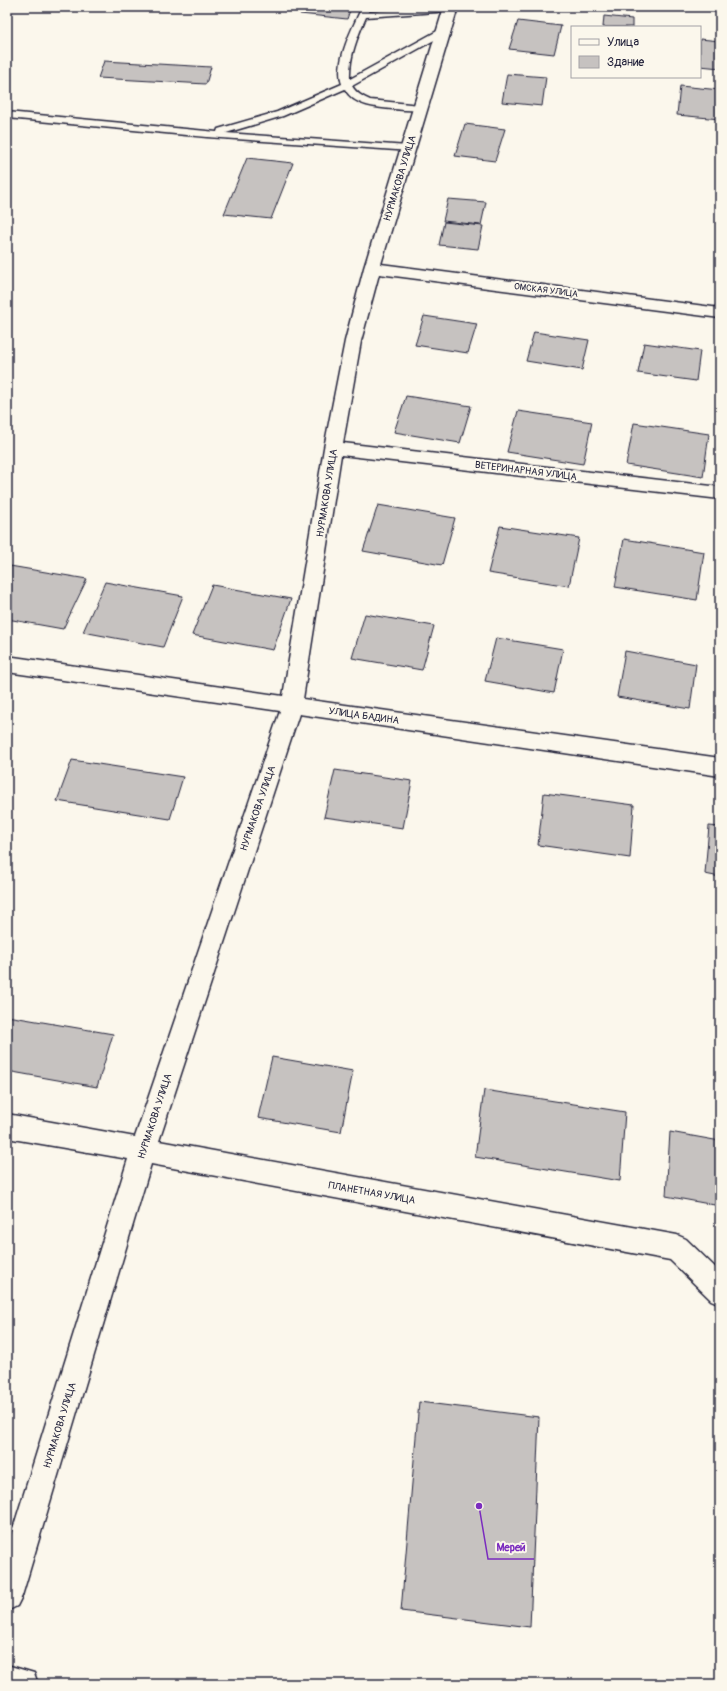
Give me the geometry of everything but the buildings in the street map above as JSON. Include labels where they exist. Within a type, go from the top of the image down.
[{"type":"street","name":"НУРМАКОВА УЛИЦА","points":[[7,1596],[143,1150],[292,705],[333,448],[353,341],[372,268],[450,7]]},
{"type":"street","name":"ОМСКАЯ УЛИЦА","points":[[372,268],[720,313]]},
{"type":"street","name":"ВЕТЕРИНАРНАЯ УЛИЦА","points":[[333,448],[720,493]]},
{"type":"street","name":"УЛИЦА БАДИНА","points":[[7,664],[720,767]]},
{"type":"street","name":"ПЛАНЕТНАЯ УЛИЦА","points":[[7,1126],[677,1248],[720,1291]]},
{"type":"street","points":[[7,1680],[23,1684]]},
{"type":"lane","points":[[420,108],[376,104],[360,99],[353,94],[346,85],[346,62],[349,46],[364,11],[450,7]]},
{"type":"lane","points":[[207,134],[288,112],[346,85],[442,32]]},
{"type":"lane","points":[[7,115],[207,134],[408,149]]},
{"type":"place","name":"Мерей","points":[[479,1506]]}]
